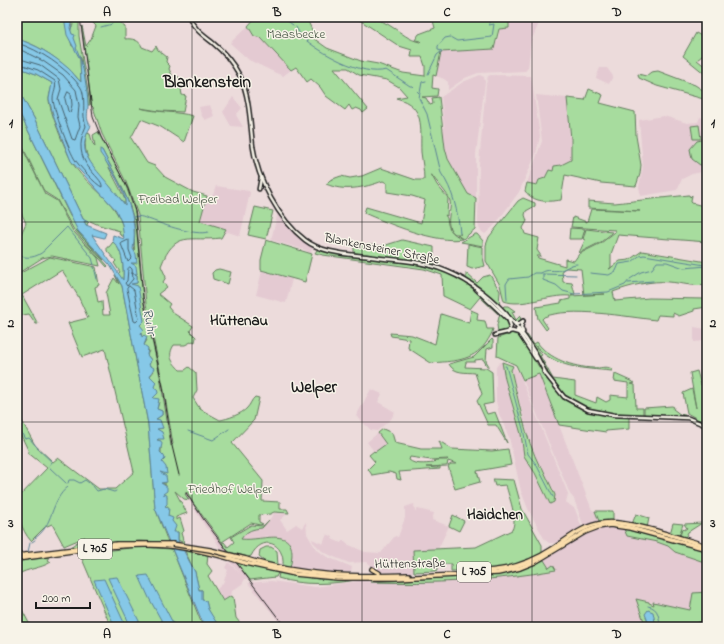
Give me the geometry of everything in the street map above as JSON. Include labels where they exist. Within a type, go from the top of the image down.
[{"type":"main road","name":"Blankensteiner Straße","points":[[189,17],[196,30],[231,62],[242,81],[248,100],[255,155],[262,178],[270,196],[286,220],[299,235],[314,246],[336,252],[428,265],[452,274],[472,286],[497,306],[526,338],[545,372]]},
{"type":"main road","points":[[259,189],[262,178]]},
{"type":"main road","name":"Blankensteiner Straße","points":[[504,314],[522,336],[545,372],[564,397],[588,410],[614,416],[688,418],[707,426]]},
{"type":"main road","points":[[504,314],[515,323],[523,321],[521,328],[526,338]]},
{"type":"main road","points":[[506,318],[511,326],[508,333]]},
{"type":"main road","points":[[495,335],[516,331],[522,336]]},
{"type":"main road","name":"Hüttenstraße","points":[[286,570],[330,575],[490,571],[508,568],[539,557],[589,528],[601,523],[618,523],[707,547]]},
{"type":"main road","name":"Hüttenstraße","points":[[17,557],[117,544],[152,542],[210,550],[274,568],[327,577],[367,578],[498,573],[520,568],[535,562],[577,535]]},
{"type":"main road","name":"L 705","points":[[372,569],[378,573],[390,574]]},
{"type":"shaded area","points":[[509,17],[539,17],[540,21],[531,41],[528,68],[525,71],[478,73],[465,78],[448,90],[448,82],[436,76],[441,52],[494,49],[499,36],[499,29],[509,28]]},
{"type":"shaded area","points":[[248,26],[254,36],[261,38],[291,70],[283,76],[276,73],[249,60],[230,43]]},
{"type":"shaded area","points":[[600,68],[607,68],[613,76],[609,84],[596,78]]},
{"type":"shaded area","points":[[480,75],[484,77],[485,82],[476,154],[476,198],[468,195],[452,168],[447,155],[442,140],[444,127],[441,97],[463,82]]},
{"type":"shaded area","points":[[488,76],[531,76],[540,136],[536,154],[519,192],[495,225],[485,234],[480,230],[478,224],[479,164],[486,84]]},
{"type":"shaded area","points":[[536,95],[567,98],[571,153],[571,160],[561,165],[554,166],[553,171],[549,170],[545,178],[539,180],[537,185],[527,183],[542,141]]},
{"type":"shaded area","points":[[233,97],[242,108],[236,115],[243,127],[231,126],[223,112]]},
{"type":"shaded area","points":[[210,105],[214,116],[205,120],[201,115],[199,107]]},
{"type":"shaded area","points":[[664,116],[687,123],[698,122],[700,117],[707,119],[707,171],[692,174],[682,179],[677,190],[641,196],[639,187],[643,166],[639,120]]},
{"type":"shaded area","points":[[216,186],[249,191],[250,193],[240,236],[228,232],[226,233],[200,222],[207,196],[210,197],[213,195]]},
{"type":"shaded area","points":[[278,212],[294,233],[312,247],[311,254],[305,250],[271,240]]},
{"type":"shaded area","points":[[262,271],[292,279],[286,303],[256,295]]},
{"type":"shaded area","points":[[694,327],[706,329],[705,341],[694,342]]},
{"type":"shaded area","points":[[500,362],[502,362],[505,379],[521,434],[524,456],[527,459],[550,504],[553,500],[554,491],[542,467],[540,467],[530,442],[511,370],[513,366],[519,373],[568,494],[566,502],[575,509],[582,528],[555,543],[549,543],[545,540],[528,509],[521,491],[509,437],[499,414],[496,401],[496,367]]},
{"type":"shaded area","points":[[539,374],[592,510],[595,511],[599,518],[599,521],[584,527],[574,499],[570,494],[523,380]]},
{"type":"shaded area","points":[[371,389],[382,394],[378,402],[395,412],[391,419],[377,431],[371,430],[356,416]]},
{"type":"shaded area","points":[[378,433],[386,444],[375,453],[367,442]]},
{"type":"shaded area","points":[[187,492],[198,511],[239,565],[252,579],[245,579],[242,584],[232,591],[231,596],[223,601],[217,589],[223,583],[228,570],[225,568],[228,562],[241,574],[226,558],[210,531],[206,528],[185,493]]},
{"type":"shaded area","points":[[414,504],[415,511],[418,509],[434,513],[432,520],[449,526],[438,549],[413,550],[414,572],[379,572],[367,562],[349,563],[334,557],[322,551],[313,542],[312,539],[323,544],[327,534],[333,537],[332,539],[341,543],[343,540],[347,544],[365,552],[381,553],[395,536],[398,537],[405,518],[405,507]]},
{"type":"shaded area","points":[[274,513],[287,514],[280,520],[287,530],[296,524],[302,528],[306,522],[307,534],[316,549],[327,557],[352,567],[351,572],[330,572],[290,568],[292,560],[267,536],[255,540],[241,539],[245,533],[255,528],[260,528],[267,523]]},
{"type":"shaded area","points":[[611,527],[624,529],[627,536],[657,542],[668,546],[675,552],[707,563],[707,592],[703,593],[690,610],[637,599],[646,627],[283,627],[248,583],[271,581],[315,587],[359,581],[403,583],[495,578],[541,573],[556,570],[549,568],[544,560],[594,529]]},
{"type":"green space","points":[[17,17],[64,17],[72,46],[75,46],[80,59],[81,82],[52,56],[35,46],[17,39]]},
{"type":"green space","points":[[72,17],[79,17],[79,36],[90,105],[88,105],[81,58],[70,30],[73,25]]},
{"type":"green space","points":[[87,17],[122,17],[121,24],[125,27],[125,39],[135,40],[142,47],[152,51],[156,46],[158,50],[167,57],[166,62],[170,66],[169,69],[173,77],[179,77],[182,95],[186,96],[183,112],[159,111],[140,108],[153,111],[180,113],[193,116],[184,142],[161,127],[141,119],[131,138],[147,163],[155,166],[165,177],[193,192],[207,196],[200,221],[226,229],[221,238],[185,240],[178,242],[172,247],[166,254],[161,266],[166,277],[163,282],[167,287],[158,294],[170,304],[168,307],[173,313],[193,326],[190,331],[196,337],[195,342],[193,341],[185,345],[174,345],[171,352],[171,359],[180,370],[185,370],[189,367],[196,373],[197,390],[193,398],[200,409],[220,420],[242,412],[248,407],[255,397],[259,398],[254,420],[232,443],[263,481],[262,501],[280,502],[280,509],[287,509],[289,513],[274,512],[259,515],[259,522],[263,524],[260,525],[251,523],[222,542],[193,503],[187,492],[185,494],[189,500],[184,499],[175,491],[187,513],[176,517],[176,520],[180,518],[184,531],[181,533],[184,543],[178,540],[178,532],[174,533],[168,516],[168,506],[165,507],[167,497],[163,494],[166,485],[161,483],[166,483],[161,473],[161,448],[157,441],[162,432],[158,431],[158,428],[163,428],[156,419],[162,415],[162,411],[157,409],[159,402],[153,398],[154,381],[150,376],[154,371],[149,365],[151,360],[147,355],[149,351],[144,345],[147,340],[142,337],[139,325],[144,320],[131,284],[137,283],[137,275],[131,273],[137,274],[130,263],[136,263],[134,251],[135,229],[133,217],[124,191],[102,150],[125,200],[125,205],[91,163],[85,144],[87,133],[90,134],[95,146],[93,135],[98,132],[125,183],[136,215],[144,304],[160,376],[171,446],[173,444],[163,385],[146,304],[138,215],[126,182],[102,134],[91,105],[82,26],[86,46],[91,39],[96,26]]},
{"type":"green space","points":[[256,17],[306,17],[312,30],[313,38],[327,48],[361,61],[378,64],[403,73],[425,76],[425,66],[422,57],[411,57],[412,50],[399,46],[355,17],[379,20],[388,24],[409,38],[420,42],[421,41],[415,40],[419,34],[435,28],[432,17],[509,17],[509,28],[499,29],[494,49],[441,52],[436,76],[433,75],[432,88],[438,89],[437,96],[422,97],[426,98],[430,105],[433,104],[432,98],[439,97],[445,148],[448,159],[468,194],[476,198],[475,229],[463,239],[457,235],[461,234],[455,234],[452,232],[453,233],[462,239],[452,240],[412,232],[364,213],[366,207],[421,223],[425,200],[412,196],[387,192],[387,183],[383,181],[369,186],[354,188],[340,188],[326,184],[330,180],[341,176],[350,178],[362,176],[381,168],[416,180],[424,180],[421,152],[421,126],[417,112],[406,102],[396,98],[407,96],[399,87],[387,80],[359,75],[348,68],[334,68],[368,109],[363,113],[361,110],[356,108],[352,110],[349,105],[345,110],[326,96],[320,87],[311,79],[307,82],[296,67],[291,70],[261,38],[254,36],[248,26]],"holes":[[[431,174],[447,195],[450,201],[449,227],[445,215],[447,216],[448,198],[437,185]]]},
{"type":"green space","points":[[696,33],[707,39],[707,52],[697,60],[707,68],[705,74],[683,56]]},
{"type":"green space","points":[[17,67],[36,74],[52,83],[49,97],[50,104],[68,155],[77,170],[110,204],[117,214],[122,225],[124,237],[119,234],[120,231],[90,221],[87,224],[88,227],[86,225],[34,118],[17,88]]},
{"type":"green space","points":[[658,71],[695,85],[707,93],[707,100],[657,86],[639,78],[638,74],[646,76],[651,72]]},
{"type":"green space","points":[[589,89],[603,95],[600,103],[635,112],[636,136],[641,165],[636,186],[601,183],[565,175],[561,200],[537,200],[525,191],[527,183],[537,185],[539,180],[545,178],[549,170],[553,171],[554,166],[561,165],[571,160],[571,139],[567,98],[585,100]]},
{"type":"green space","points":[[17,108],[70,216],[104,260],[76,230],[108,266],[107,267],[74,230],[57,200],[46,193],[43,189],[17,135]]},
{"type":"green space","points":[[699,125],[701,139],[693,139],[691,126]]},
{"type":"green space","points":[[17,137],[45,194],[57,201],[73,231],[98,258],[100,266],[52,256],[42,258],[17,274],[17,243],[26,223],[17,204]]},
{"type":"green space","points":[[707,139],[707,164],[700,165],[692,159],[690,149],[697,141]]},
{"type":"green space","points":[[689,195],[690,197],[692,195],[692,203],[707,207],[707,242],[618,235],[611,254],[611,268],[620,261],[629,260],[642,251],[707,262],[707,285],[697,286],[669,282],[655,282],[633,286],[613,292],[615,301],[649,298],[704,299],[707,307],[694,309],[694,311],[679,316],[673,313],[673,316],[658,315],[656,320],[599,313],[568,312],[544,317],[542,319],[548,328],[546,330],[538,319],[536,307],[561,303],[561,301],[570,299],[570,296],[553,297],[519,303],[504,301],[500,285],[486,261],[486,245],[489,237],[518,201],[523,198],[535,203],[535,206],[526,211],[525,215],[527,221],[523,228],[525,234],[539,238],[537,250],[541,256],[537,256],[538,258],[565,266],[565,259],[574,261],[579,254],[601,243],[615,232],[615,230],[571,227],[573,217],[587,222],[591,209],[640,211],[588,208],[588,201],[615,203]],"holes":[[[566,268],[581,269],[584,295],[605,294],[571,296],[575,294],[572,283],[563,282],[562,270]]]},
{"type":"green space","points":[[255,207],[273,211],[266,239],[248,235]]},
{"type":"green space","points":[[570,228],[585,229],[582,239],[569,239]]},
{"type":"green space","points":[[586,229],[612,233],[601,242],[579,253],[585,240],[583,239]]},
{"type":"green space","points":[[477,234],[483,241],[483,246],[461,242]]},
{"type":"green space","points":[[266,240],[312,254],[305,282],[261,270],[261,260]]},
{"type":"green space","points":[[402,240],[434,247],[434,266],[415,261],[354,253],[354,244],[383,246]]},
{"type":"green space","points":[[113,242],[121,254],[123,281],[118,274],[120,272],[114,263],[116,261],[107,251],[107,247],[109,247]]},
{"type":"green space","points":[[468,244],[483,247],[485,266],[472,269],[467,267]]},
{"type":"green space","points":[[317,250],[415,264],[447,273],[464,282],[482,296],[498,314],[480,297],[470,309],[443,296],[442,275],[424,269],[323,255],[315,253]]},
{"type":"green space","points":[[50,257],[96,267],[99,285],[95,287],[98,302],[102,301],[103,315],[110,315],[106,293],[114,278],[119,284],[115,275],[122,286],[148,424],[155,508],[168,542],[139,541],[70,547],[85,537],[64,546],[52,524],[45,527],[31,541],[22,527],[17,499],[47,468],[27,452],[29,452],[17,427],[17,412],[35,445],[53,462],[58,458],[99,489],[115,489],[134,472],[105,349],[82,357],[68,323],[88,318],[78,296],[62,270],[22,295],[38,324],[36,324],[29,314],[17,316],[17,275]]},
{"type":"green space","points":[[219,269],[231,272],[228,284],[213,279],[212,273]]},
{"type":"green space","points":[[466,273],[477,283],[483,277],[490,275],[500,291],[499,305],[466,280]]},
{"type":"green space","points":[[504,306],[508,306],[515,311],[512,312],[516,320],[520,316],[521,321],[516,322],[502,308]]},
{"type":"green space","points":[[471,310],[478,313],[477,320],[485,321],[487,329],[493,329],[486,343],[480,349],[474,354],[461,359],[431,363],[408,348],[409,339],[391,336],[390,333],[412,335],[435,344],[441,314],[469,323]]},
{"type":"green space","points":[[500,313],[510,326],[507,332],[498,332],[497,325]]},
{"type":"green space","points":[[512,333],[517,333],[550,382],[572,403],[587,410],[629,417],[629,429],[606,432],[559,425],[539,374],[523,380],[516,365],[497,356],[498,338]]},
{"type":"green space","points":[[526,335],[542,355],[540,356],[553,379],[575,382],[575,395],[596,403],[597,397],[606,402],[610,400],[610,395],[628,397],[628,383],[614,381],[615,374],[635,383],[631,384],[635,385],[636,408],[643,408],[643,415],[600,411],[575,402],[554,384],[545,371]]},
{"type":"green space","points":[[492,339],[493,347],[487,349],[486,361],[489,366],[487,366],[483,359],[475,360],[475,362],[466,362],[465,367],[486,368],[492,372],[493,403],[483,405],[487,414],[495,412],[507,443],[496,425],[488,425],[477,401],[482,394],[475,373],[457,371],[449,364],[474,357]]},
{"type":"green space","points":[[537,342],[548,353],[562,361],[585,367],[607,367],[612,369],[612,371],[580,368],[560,363],[542,352],[534,344]]},
{"type":"green space","points":[[502,362],[513,366],[511,370],[530,444],[555,495],[554,502],[550,504],[535,473],[524,456],[521,434],[505,379]]},
{"type":"green space","points":[[697,371],[701,385],[707,384],[706,424],[687,413],[683,393],[692,389],[696,408],[690,373]]},
{"type":"green space","points":[[674,407],[673,409],[681,415],[683,413],[685,416],[644,415],[644,408]]},
{"type":"green space","points":[[383,429],[392,433],[395,443],[421,449],[442,449],[439,441],[452,449],[492,451],[508,449],[511,465],[477,471],[480,482],[455,489],[448,466],[451,464],[457,464],[448,461],[447,466],[440,466],[440,469],[399,472],[401,480],[397,479],[396,474],[389,472],[372,475],[368,469],[375,462],[369,455],[386,444],[378,433]],"holes":[[[410,457],[431,460],[448,459],[435,460],[434,463],[423,464],[414,463],[409,460]],[[439,466],[437,468],[426,467]]]},
{"type":"green space","points":[[493,479],[514,480],[522,509],[542,545],[542,553],[520,563],[498,568],[451,571],[451,564],[437,564],[437,571],[414,572],[413,550],[476,547],[512,530],[514,525],[514,514],[506,485],[495,486]]},
{"type":"green space","points":[[595,511],[613,511],[613,521],[599,521]]},
{"type":"green space","points":[[636,514],[649,518],[647,528],[632,524]]},
{"type":"green space","points":[[453,515],[464,521],[459,531],[449,526]]},
{"type":"green space","points":[[269,520],[262,528],[250,530],[241,539],[278,537],[285,539],[290,544],[292,554],[290,568],[283,566],[283,558],[280,551],[277,546],[272,544],[266,543],[261,545],[251,556],[248,557],[229,552],[222,543],[224,542],[228,547],[234,542],[231,537],[251,525],[263,526]]},
{"type":"green space","points":[[673,523],[683,524],[679,536],[670,534]]},
{"type":"green space","points":[[702,523],[688,532],[685,538],[680,537],[682,528],[684,530],[687,528],[684,524]]},
{"type":"green space","points":[[624,529],[707,550],[707,563],[675,552],[668,546],[657,542],[627,536]]},
{"type":"green space","points":[[138,547],[172,549],[203,627],[111,627],[80,554]]},
{"type":"green space","points":[[266,547],[271,547],[277,551],[278,565],[264,561],[259,557],[260,550]]},
{"type":"green space","points":[[185,551],[208,555],[207,564],[212,571],[208,576],[223,601],[231,596],[233,597],[236,618],[243,627],[217,627],[208,609],[206,601],[202,600],[202,590],[199,590],[195,572]]},
{"type":"green space","points":[[50,557],[48,560],[51,562],[17,575],[19,572],[17,561]]},
{"type":"green space","points":[[544,560],[549,568],[553,565],[556,570],[510,577],[464,581],[417,583],[371,582],[508,574]]},
{"type":"green space","points":[[236,562],[278,573],[276,577],[250,580]]},
{"type":"green space","points":[[279,573],[318,579],[356,580],[327,583],[307,583],[287,581],[278,578]]},
{"type":"green space","points":[[707,592],[707,619],[686,627],[646,627],[636,599],[649,602],[654,605],[653,602],[690,610],[693,593]]},
{"type":"green space","points":[[17,600],[31,627],[17,627]]},
{"type":"water","points":[[64,17],[72,17],[70,28],[72,34],[75,35],[74,38],[77,46],[76,48],[80,59],[67,35]]},
{"type":"water","points":[[17,39],[50,54],[70,70],[81,82],[80,59],[88,99],[87,119],[91,126],[85,141],[86,154],[93,166],[125,205],[125,200],[120,186],[100,153],[100,149],[102,150],[121,185],[133,222],[133,249],[136,254],[137,263],[131,263],[136,266],[137,274],[131,273],[137,275],[137,283],[131,284],[138,286],[144,321],[140,325],[144,330],[141,333],[142,337],[144,335],[147,337],[144,345],[148,348],[147,355],[151,360],[149,365],[154,368],[150,376],[156,382],[154,387],[157,389],[158,393],[153,398],[159,399],[157,409],[162,411],[162,415],[156,419],[160,420],[163,428],[157,429],[162,432],[164,439],[157,440],[161,441],[162,444],[160,452],[165,459],[162,462],[166,467],[167,474],[160,472],[166,476],[167,482],[161,483],[167,487],[167,491],[163,494],[167,495],[167,504],[165,506],[169,508],[168,516],[173,518],[172,521],[176,526],[174,532],[178,532],[178,540],[195,572],[199,590],[202,590],[202,600],[206,601],[208,609],[218,625],[217,627],[203,627],[201,624],[202,621],[155,508],[148,424],[122,286],[110,265],[78,231],[17,108],[17,88],[34,118],[83,219],[88,222],[84,221],[86,225],[106,233],[104,238],[92,235],[123,280],[123,264],[121,254],[116,244],[112,241],[113,235],[124,239],[122,224],[116,210],[71,161],[54,118],[49,99],[52,83],[36,74],[17,67]]},
{"type":"water","points":[[148,575],[175,627],[165,627],[149,598],[139,576]]},
{"type":"water","points":[[117,577],[142,627],[131,627],[108,578]]},
{"type":"water","points":[[104,579],[126,627],[115,627],[94,580]]},
{"type":"water","points":[[648,610],[653,612],[656,627],[650,627],[645,614]]},
{"type":"waterway","points":[[71,30],[73,17]]},
{"type":"waterway","points":[[282,17],[293,25]]},
{"type":"waterway","name":"Maasbecke","points":[[428,74],[437,55],[442,51],[438,50],[438,46],[445,38],[450,37],[457,41],[492,37],[494,24],[489,25],[490,17]]},
{"type":"waterway","points":[[101,27],[108,25]]},
{"type":"waterway","points":[[296,27],[302,37],[330,56],[354,67],[376,71],[386,70],[412,86],[419,93]]},
{"type":"waterway","name":"Maasbecke","points":[[426,81],[422,82],[419,98],[427,114],[441,173],[449,187],[454,202],[460,233]]},
{"type":"waterway","points":[[133,217],[142,217],[196,233],[208,232]]},
{"type":"waterway","points":[[44,250],[67,227],[92,258],[94,265]]},
{"type":"waterway","points":[[17,255],[31,257],[44,251]]},
{"type":"waterway","points":[[590,273],[609,275],[616,271],[619,264],[632,262],[639,256],[644,255],[705,265]]},
{"type":"waterway","points":[[543,274],[543,280],[556,285],[563,291],[574,294],[608,292],[625,285],[630,279],[641,272],[652,269],[657,262],[667,262],[684,268],[707,266]]},
{"type":"waterway","points":[[541,273],[546,271],[561,270],[577,264]]},
{"type":"waterway","points":[[94,267],[97,279]]},
{"type":"waterway","points":[[507,300],[506,284],[509,279],[528,277],[534,273],[541,273]]},
{"type":"waterway","points":[[543,274],[576,275]]},
{"type":"waterway","points":[[628,283],[653,281]]},
{"type":"waterway","points":[[505,366],[523,429],[528,454],[536,464],[553,497]]},
{"type":"waterway","points":[[17,425],[25,439],[29,438],[37,447]]},
{"type":"waterway","points":[[188,431],[213,440],[229,429]]},
{"type":"waterway","points":[[37,448],[52,462],[49,466],[50,468],[66,483]]},
{"type":"waterway","points":[[68,483],[69,480],[74,480],[80,483],[85,480],[92,485]]},
{"type":"waterway","points":[[93,486],[97,491],[104,489],[114,492],[116,491]]},
{"type":"waterway","points":[[35,538],[46,527],[58,499],[62,492],[68,487]]},
{"type":"waterway","points":[[28,552],[30,543]]},
{"type":"waterway","points":[[648,606],[657,611],[661,627]]},
{"type":"railway","points":[[80,17],[93,117],[101,137],[128,189],[135,211],[143,298],[163,387],[172,446],[179,475]]},
{"type":"railway","points":[[186,493],[204,520],[285,627]]},
{"type":"district","name":"Blankenstein","points":[[207,82]]},
{"type":"district","name":"Hüttenau","points":[[239,321]]},
{"type":"district","name":"Welper","points":[[314,387]]},
{"type":"district","name":"Haidchen","points":[[495,515]]},
{"type":"park label","name":"Freibad Welper","points":[[178,199]]},
{"type":"park label","name":"Friedhof Welper","points":[[230,489]]},
{"type":"water label","name":"Ruhr","points":[[149,322]]}]
